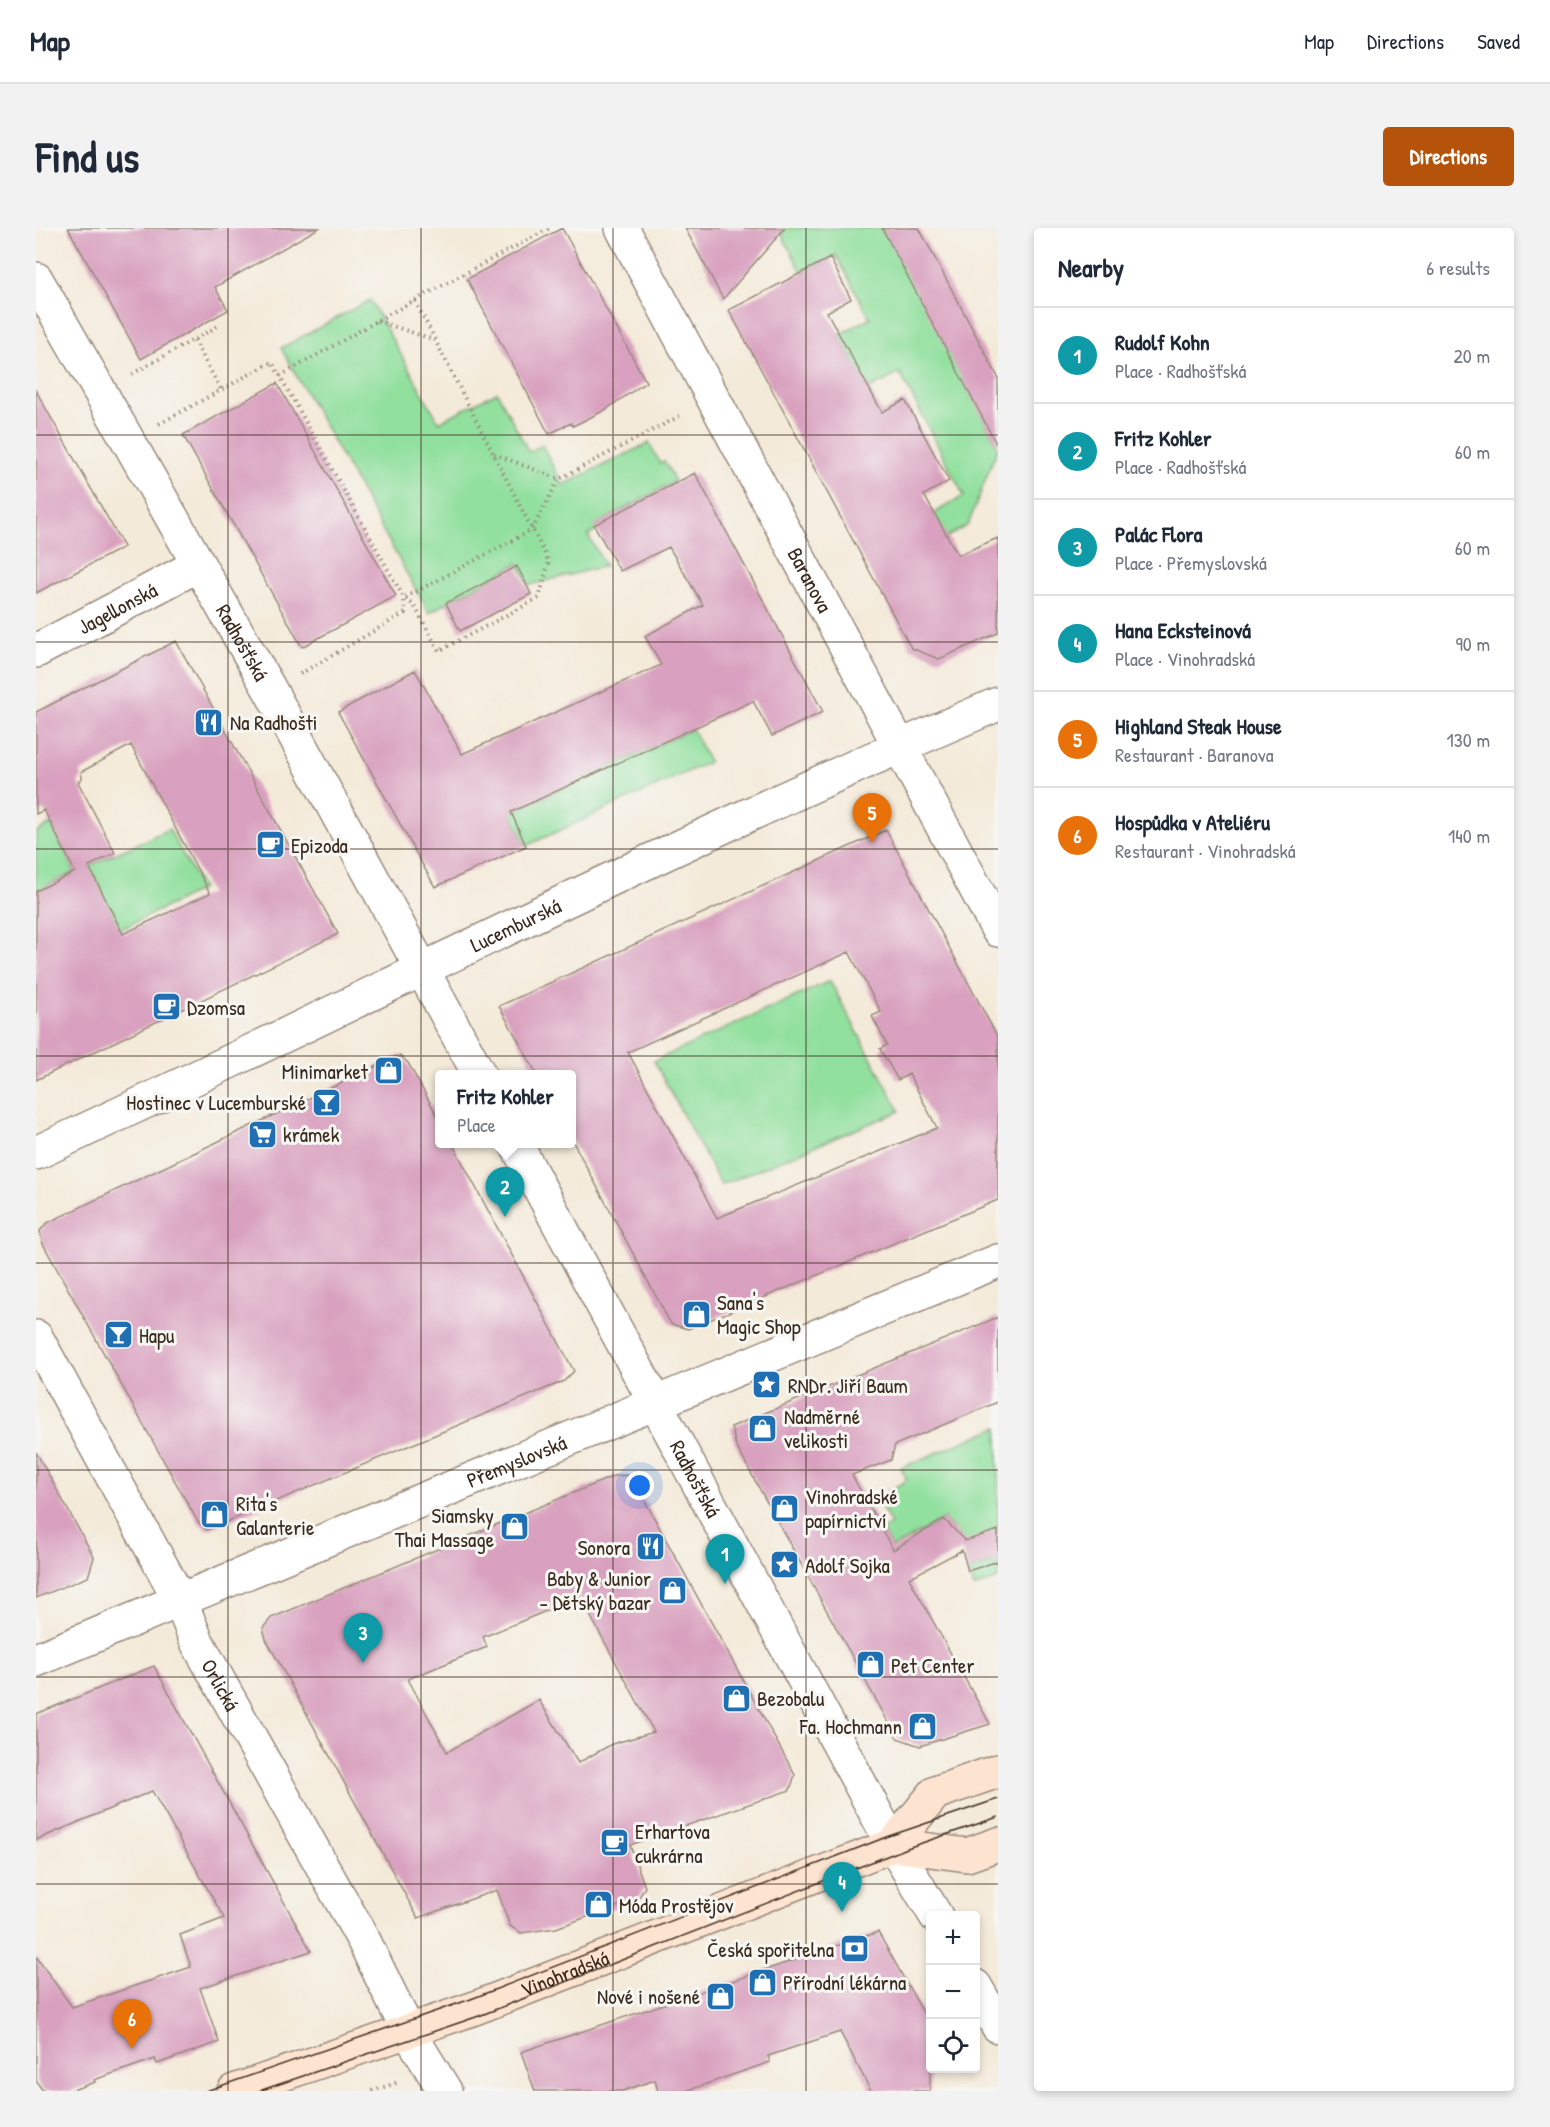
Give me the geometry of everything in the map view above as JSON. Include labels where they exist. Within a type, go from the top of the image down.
[{"type":"main road","name":"Vinohradská","points":[[893,1845],[935,1793],[998,1771]]},
{"type":"main road","name":"Vinohradská","points":[[234,2091],[408,2031],[593,1963],[893,1845],[967,1855],[998,1844]]},
{"type":"street","name":"Baranova","points":[[622,228],[998,930]]},
{"type":"street","name":"Radhošťská","points":[[36,279],[270,690],[477,1070]]},
{"type":"street","name":"Jagellonská","points":[[36,651],[198,565]]},
{"type":"street","name":"Lucemburská","points":[[36,1153],[198,1078],[421,968],[901,746],[998,705]]},
{"type":"street","name":"Radhošťská","points":[[519,1148],[893,1845],[933,1911]]},
{"type":"street","name":"Přemyslovská","points":[[36,1660],[658,1404],[998,1261]]},
{"type":"street","name":"Orlická","points":[[36,1337],[180,1600],[197,1642],[364,1941],[408,2031],[446,2091]]},
{"type":"street","points":[[980,1995],[998,2026]]},
{"type":"path","points":[[280,376],[550,228]]},
{"type":"path","points":[[404,598],[414,605],[439,651],[539,598],[549,562],[415,301]]},
{"type":"path","points":[[377,321],[435,340]]},
{"type":"path","points":[[132,374],[218,326]]},
{"type":"path","points":[[194,340],[222,390]]},
{"type":"path","points":[[159,424],[272,362],[404,598],[405,613],[270,690]]},
{"type":"path","points":[[404,598],[532,530],[559,479],[652,430]]},
{"type":"path","points":[[493,454],[559,479]]},
{"type":"path","points":[[372,2091],[404,2080]]},
{"type":"green space","points":[[788,228],[887,228],[998,447],[968,525],[947,537],[934,513],[964,496],[900,373],[869,389],[839,335],[870,318],[836,255],[802,272],[781,233]]},
{"type":"green space","points":[[370,300],[439,422],[497,392],[529,452],[542,445],[563,485],[649,443],[660,463],[664,461],[675,481],[595,525],[597,530],[588,535],[605,566],[530,585],[518,563],[429,613],[281,348]]},
{"type":"green space","points":[[692,729],[709,762],[526,846],[511,812]]},
{"type":"green space","points":[[51,824],[75,872],[36,891],[36,832]]},
{"type":"green space","points":[[169,829],[202,889],[120,930],[89,866]]},
{"type":"green space","points":[[830,981],[900,1111],[721,1185],[654,1061]]},
{"type":"green space","points":[[998,1427],[998,1532],[961,1543],[958,1534],[944,1519],[892,1548],[882,1530],[891,1524],[881,1506],[885,1493],[907,1480],[901,1468]]},
{"type":"green space","points":[[998,1561],[998,1579],[974,1588],[969,1571]]},
{"type":"building","points":[[68,228],[319,228],[215,287],[228,310],[141,359]]},
{"type":"building","points":[[562,228],[646,382],[605,410],[573,426],[571,423],[549,434],[467,279]]},
{"type":"building","points":[[685,228],[785,228],[723,299]]},
{"type":"building","points":[[882,228],[919,228],[998,377],[998,447]]},
{"type":"building","points":[[830,258],[851,299],[827,312],[882,412],[905,400],[949,481],[924,495],[958,555],[998,538],[998,633],[939,659],[911,648],[729,310]]},
{"type":"building","points":[[277,383],[396,596],[302,647],[183,435]]},
{"type":"building","points":[[36,391],[124,547],[36,593]]},
{"type":"building","points":[[695,473],[823,712],[772,736],[753,701],[511,812],[526,846],[435,887],[338,712],[415,670],[462,754],[661,665],[645,636],[703,605],[669,547],[620,571],[594,525]]},
{"type":"building","points":[[517,566],[531,594],[460,631],[446,603]]},
{"type":"building","points":[[176,641],[338,934],[36,1080],[36,891],[75,872],[44,810],[36,814],[36,712]],"holes":[[[131,745],[210,893],[123,934],[89,866],[115,853],[78,782],[82,778],[81,772]]]},
{"type":"building","points":[[886,830],[998,1038],[998,1200],[688,1329],[671,1324],[576,1147],[576,1070],[535,1070],[499,1006]],"holes":[[[849,952],[881,1012],[872,1016],[887,1045],[880,1049],[898,1080],[909,1074],[937,1128],[717,1218],[628,1052]]]},
{"type":"building","points":[[400,1055],[408,1063],[435,1112],[435,1148],[455,1148],[574,1371],[564,1381],[207,1530],[198,1522],[42,1242],[40,1231],[47,1223]]},
{"type":"building","points":[[998,1317],[998,1402],[895,1445],[891,1460],[852,1475],[893,1550],[944,1519],[965,1541],[998,1530],[998,1561],[968,1571],[962,1550],[909,1578],[990,1724],[920,1746],[897,1738],[736,1446],[731,1427]]},
{"type":"building","points":[[36,1452],[94,1557],[88,1577],[36,1598]]},
{"type":"building","points":[[627,1475],[635,1483],[795,1775],[790,1790],[630,1845],[645,1887],[638,1899],[556,1928],[521,1933],[510,1926],[497,1890],[418,1918],[266,1639],[263,1628],[271,1618],[614,1476]],"holes":[[[580,1597],[654,1732],[612,1744],[578,1763],[539,1700],[447,1752],[408,1679],[487,1647],[483,1637]]]},
{"type":"building","points":[[154,1666],[311,1951],[200,1988],[219,2042],[157,2064],[155,2059],[94,2080],[95,2082],[70,2091],[43,2091],[36,2081],[36,1956],[72,2007],[191,1967],[180,1935],[224,1918],[152,1791],[36,1840],[36,1714]]},
{"type":"building","points":[[878,1932],[926,2018],[926,2073],[930,2073],[930,2091],[871,2091],[840,2032],[768,2056],[770,2062],[686,2091],[658,2091],[655,2080],[622,2091],[535,2091],[521,2052]]},
{"type":"tram line","points":[[206,2091],[471,1999],[889,1836],[998,1799]]},
{"type":"tram line","points":[[259,2091],[479,2016],[910,1847],[998,1817]]},
{"type":"place","name":"Na Radhošti","points":[[209,722]]},
{"type":"place","name":"Highland Steak House","points":[[872,843]]},
{"type":"place","name":"Epizoda","points":[[270,845]]},
{"type":"place","name":"Dzomsa","points":[[166,1007]]},
{"type":"place","name":"Minimarket","points":[[389,1071]]},
{"type":"place","name":"Hostinec v Lucemburské","points":[[327,1102]]},
{"type":"place","name":"krámek","points":[[262,1134]]},
{"type":"place","name":"Fritz Kohler","points":[[505,1217]]},
{"type":"place","name":"Sana's Magic Shop","points":[[696,1314]]},
{"type":"place","name":"Hapu","points":[[118,1335]]},
{"type":"place","name":"RNDr. Jiří Baum","points":[[767,1385]]},
{"type":"place","name":"Nadměrné velikosti","points":[[763,1428]]},
{"type":"place","name":"Vinohradské papírnictví","points":[[784,1508]]},
{"type":"place","name":"Rita's Galanterie","points":[[215,1515]]},
{"type":"place","name":"Siamsky Thai Massage","points":[[515,1527]]},
{"type":"place","name":"Sonora","points":[[651,1547]]},
{"type":"place","name":"Adolf Sojka","points":[[784,1565]]},
{"type":"place","name":"Rudolf Kohn","points":[[725,1584]]},
{"type":"place","name":"Baby & Junior - Dětský bazar","points":[[672,1590]]},
{"type":"place","name":"Palác Flora","points":[[363,1663]]},
{"type":"place","name":"Pet Center","points":[[870,1665]]},
{"type":"place","name":"Bezobalu","points":[[736,1698]]},
{"type":"place","name":"Fa. Hochmann","points":[[923,1726]]},
{"type":"place","name":"Erhartova cukrárna","points":[[614,1843]]},
{"type":"place","name":"Móda Prostějov","points":[[598,1905]]},
{"type":"place","name":"Hana Ecksteinová","points":[[842,1912]]},
{"type":"place","name":"Česká spořitelna","points":[[855,1949]]},
{"type":"place","name":"Přírodní lékárna","points":[[762,1982]]},
{"type":"place","name":"Nové i nošené","points":[[721,1996]]},
{"type":"place","name":"Hospůdka v Ateliéru","points":[[132,2049]]}]
